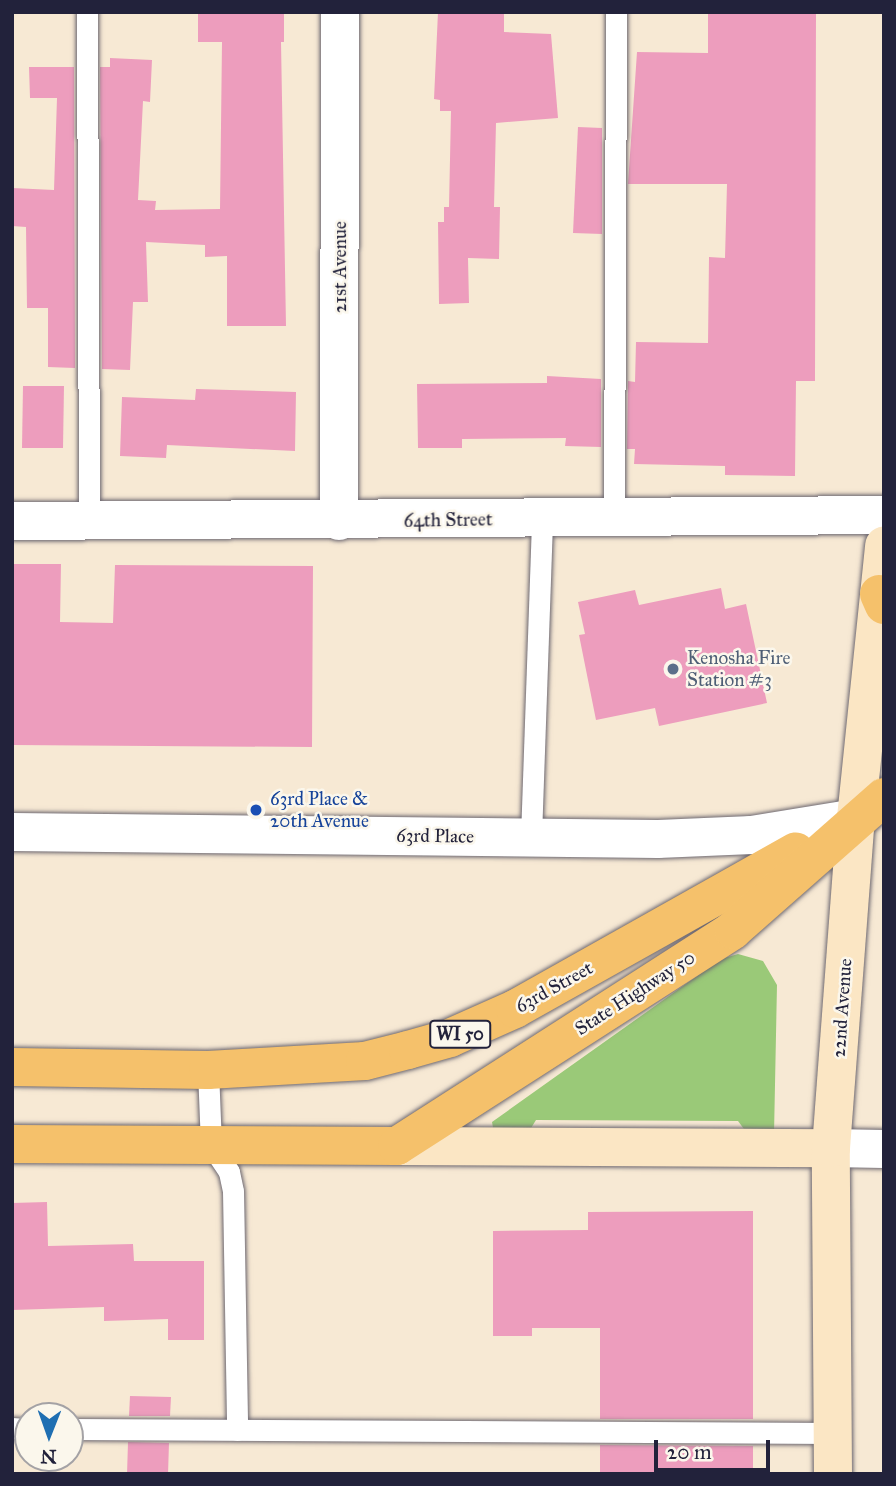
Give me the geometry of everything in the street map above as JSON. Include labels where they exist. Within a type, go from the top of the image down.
[{"type":"main road","name":"63rd Street","points":[[12,1067],[208,1070],[365,1061],[450,1038],[515,1009],[870,807]]},
{"type":"main road","name":"State Highway 50","points":[[397,1146],[733,930],[870,807]]},
{"type":"main road","points":[[12,1144],[397,1146]]},
{"type":"street","name":"21st Avenue","points":[[339,521],[340,12]]},
{"type":"street","name":"64th Street","points":[[12,521],[339,521],[884,515]]},
{"type":"street","name":"22nd Avenue","points":[[833,1474],[831,1148],[870,807],[884,545]]},
{"type":"street","name":"63rd Place","points":[[12,832],[531,837],[752,835],[870,807]]},
{"type":"street","points":[[397,1146],[884,1149]]},
{"type":"lane","points":[[87,12],[89,521]]},
{"type":"lane","points":[[614,518],[616,12]]},
{"type":"lane","points":[[531,837],[542,519]]},
{"type":"lane","points":[[208,1070],[211,1145],[229,1172],[233,1191],[237,1430]]},
{"type":"lane","points":[[84,1429],[834,1433]]},
{"type":"green space","points":[[738,954],[763,961],[777,985],[774,1135],[744,1129],[738,1121],[536,1120],[528,1133],[494,1133],[492,1122],[721,959]]},
{"type":"building","points":[[198,12],[284,12],[284,42],[281,42],[286,326],[227,326],[227,256],[205,257],[205,245],[146,242],[148,302],[133,302],[130,370],[102,369],[100,67],[110,67],[110,58],[152,60],[150,102],[143,101],[138,200],[156,201],[155,210],[220,209],[222,42],[198,42]]},
{"type":"building","points":[[438,12],[504,12],[504,32],[551,34],[558,118],[496,123],[494,207],[500,207],[499,259],[468,258],[469,303],[439,304],[438,222],[444,222],[444,207],[449,207],[451,111],[440,111],[440,100],[434,99]]},
{"type":"building","points":[[708,12],[816,12],[815,381],[796,381],[795,476],[725,475],[725,466],[634,464],[635,449],[627,449],[628,381],[635,382],[636,342],[708,343],[709,257],[725,258],[727,184],[628,184],[637,52],[708,53]]},
{"type":"building","points":[[29,67],[74,67],[75,368],[48,367],[48,308],[27,308],[26,227],[12,226],[12,188],[54,190],[57,98],[30,98]]},
{"type":"building","points":[[578,127],[602,128],[602,234],[573,233]]},
{"type":"building","points":[[547,376],[601,379],[601,447],[565,446],[566,438],[462,439],[462,448],[418,448],[417,384],[547,383]]},
{"type":"building","points":[[23,386],[64,386],[63,448],[22,448]]},
{"type":"building","points":[[196,389],[296,392],[295,451],[167,445],[166,458],[120,456],[122,397],[195,400]]},
{"type":"building","points":[[12,564],[61,564],[60,622],[113,623],[115,565],[313,566],[312,747],[12,745]]},
{"type":"building","name":"Kenosha Fire Station #3","points":[[721,588],[725,609],[746,604],[767,703],[659,726],[655,708],[596,720],[579,635],[585,634],[578,602],[635,590],[639,605]]},
{"type":"building","points":[[47,1202],[48,1246],[133,1244],[134,1261],[204,1261],[204,1340],[168,1340],[168,1319],[104,1321],[104,1307],[12,1310],[12,1203]]},
{"type":"building","points":[[753,1211],[753,1419],[600,1419],[600,1328],[532,1328],[532,1336],[493,1336],[493,1231],[588,1230],[588,1212]]},
{"type":"building","points":[[130,1396],[171,1397],[170,1416],[129,1416]]},
{"type":"building","points":[[128,1442],[169,1443],[168,1474],[127,1474]]},
{"type":"building","points":[[600,1445],[753,1446],[753,1474],[600,1474]]},
{"type":"place","name":"Kenosha Fire Station #3","points":[[673,669]]},
{"type":"place","name":"63rd Place & 20th Avenue","points":[[256,810]]}]
